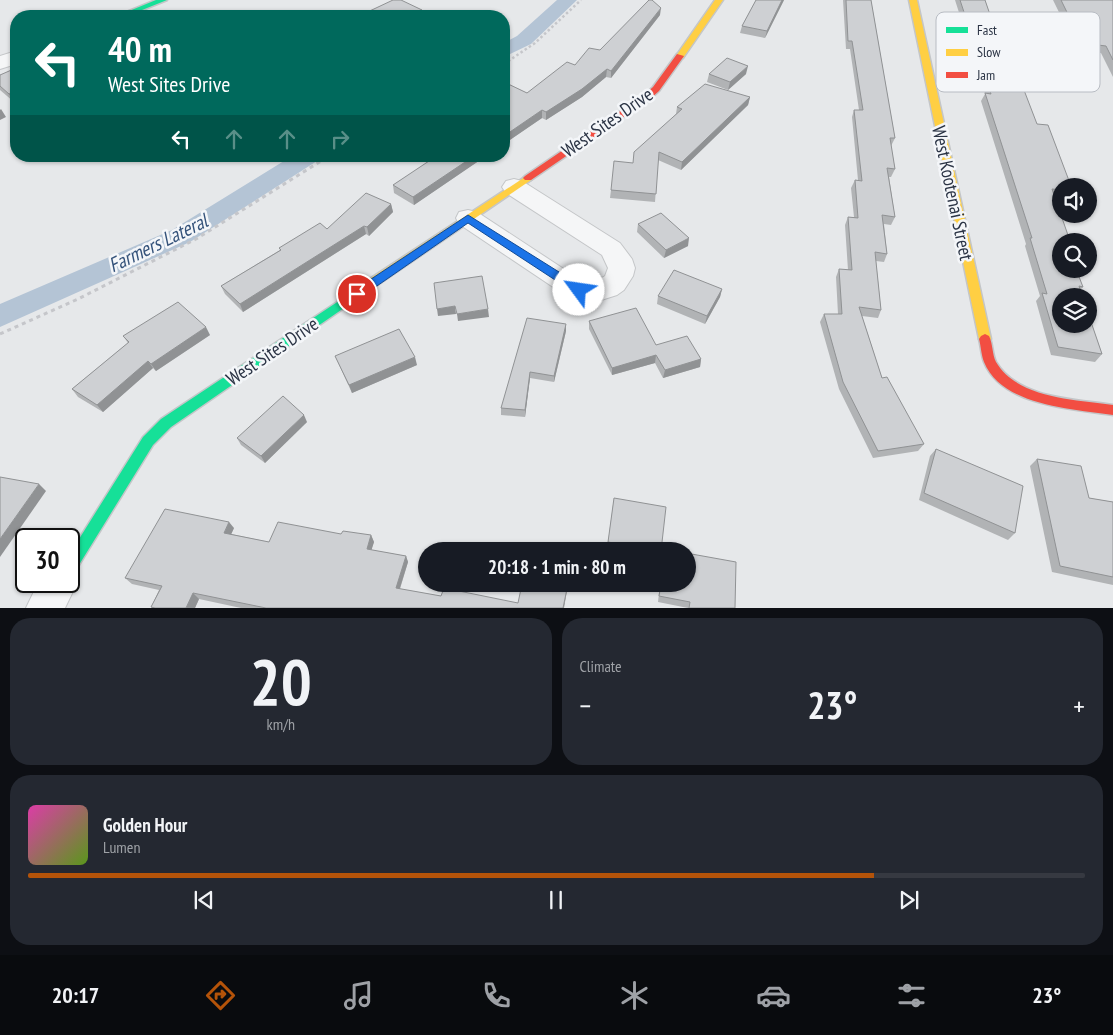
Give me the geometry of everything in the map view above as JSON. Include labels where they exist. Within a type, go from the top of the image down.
[{"type":"street","points":[[137,10],[163,0]]},
{"type":"street","name":"West Sites Drive","points":[[80,551],[156,432],[652,93],[719,0]]},
{"type":"street","name":"West Kootenai Street","points":[[913,0],[990,362],[1004,381],[1029,395],[1113,410]]},
{"type":"street","points":[[468,218],[579,290],[602,290],[614,284],[623,264],[619,256],[612,249],[514,186]]},
{"type":"street","points":[[44,608],[53,593]]},
{"type":"path","points":[[510,60],[530,46],[581,0]]},
{"type":"path","points":[[0,334],[78,299],[196,239],[319,162]]},
{"type":"building","points":[[393,0],[401,0],[422,10],[372,10]]},
{"type":"building","points":[[649,0],[652,0],[661,8],[611,71],[607,69],[582,89],[546,112],[542,110],[510,132],[510,85],[527,93],[567,62],[575,65],[589,48],[600,50]]},
{"type":"building","points":[[756,0],[782,0],[767,31],[742,26]]},
{"type":"building","points":[[846,0],[871,0],[895,138],[890,138],[895,169],[887,168],[895,217],[882,215],[887,254],[875,252],[881,310],[859,307],[882,378],[887,377],[924,444],[878,451],[843,382],[824,314],[842,314],[839,269],[852,270],[848,217],[858,218],[855,180],[862,181],[854,110],[863,110],[852,41],[848,41]]},
{"type":"building","points":[[960,0],[985,0],[989,12],[964,12]]},
{"type":"building","points":[[1061,0],[1113,0],[1113,60],[1106,46],[1100,45],[1100,12],[1067,12]]},
{"type":"building","points":[[727,58],[748,66],[730,82],[709,74]]},
{"type":"building","points":[[10,71],[10,94],[0,86],[0,75]]},
{"type":"building","points":[[705,84],[750,97],[682,162],[659,152],[656,194],[611,190],[614,161],[633,163],[634,152],[682,109],[677,107]]},
{"type":"building","points":[[1025,92],[1037,124],[1048,125],[1068,178],[1052,178],[1052,223],[1064,223],[1067,233],[1052,233],[1052,278],[1080,278],[1083,287],[1052,288],[1052,327],[1042,293],[1047,294],[1030,238],[1032,238],[985,93]]},
{"type":"building","points":[[428,162],[465,162],[413,197],[393,185]]},
{"type":"building","points":[[366,193],[391,204],[367,227],[364,226],[240,304],[221,286],[281,250],[279,248],[320,223],[327,229]]},
{"type":"building","points":[[661,213],[689,238],[666,250],[638,224]]},
{"type":"building","points":[[674,270],[722,289],[707,316],[658,296]]},
{"type":"building","points":[[482,276],[488,309],[457,314],[455,306],[437,309],[434,283]]},
{"type":"building","points":[[178,302],[206,327],[151,364],[148,361],[97,405],[72,389],[129,342],[123,336]]},
{"type":"building","points":[[636,308],[656,345],[687,336],[701,359],[665,370],[656,355],[612,368],[589,321]]},
{"type":"building","points":[[527,318],[566,324],[554,376],[530,372],[525,410],[501,408]]},
{"type":"building","points":[[399,329],[415,357],[349,385],[335,356]]},
{"type":"building","points":[[1054,333],[1095,333],[1102,354],[1058,347]]},
{"type":"building","points":[[283,396],[304,415],[261,456],[237,438]]},
{"type":"building","points":[[936,449],[1023,486],[1015,533],[924,493]]},
{"type":"building","points":[[1037,459],[1081,466],[1089,498],[1113,502],[1113,577],[1060,566]]},
{"type":"building","points":[[0,477],[39,484],[0,539]]},
{"type":"building","points":[[614,498],[666,507],[662,542],[608,542]]},
{"type":"building","points":[[165,509],[229,522],[224,533],[269,542],[278,522],[341,534],[343,531],[371,535],[367,549],[406,556],[396,588],[441,596],[442,592],[464,592],[518,603],[520,592],[566,592],[563,608],[266,608],[193,593],[186,608],[155,608],[151,607],[162,586],[125,578]]},
{"type":"building","points":[[696,555],[736,562],[735,608],[689,608],[690,602],[659,596],[660,592],[696,592]]},
{"type":"waterway","name":"Farmers Lateral","points":[[510,48],[524,40],[568,0]]},
{"type":"waterway","name":"Farmers Lateral","points":[[0,316],[181,236],[299,162]]},
{"type":"traffic: fast","points":[[137,10],[163,0]]},
{"type":"traffic: fast","points":[[80,550],[148,441],[166,423],[369,285]]},
{"type":"traffic: slow","points":[[680,56],[719,0]]},
{"type":"traffic: slow","points":[[913,0],[985,339]]},
{"type":"traffic: slow","points":[[369,285],[528,178]]},
{"type":"traffic: jam","points":[[528,178],[647,97],[656,89],[680,56]]},
{"type":"traffic: jam","points":[[985,339],[990,362],[999,375],[1011,385],[1027,393],[1044,398],[1113,410]]},
{"type":"route","points":[[357,294],[468,218],[570,286],[579,290]]}]
